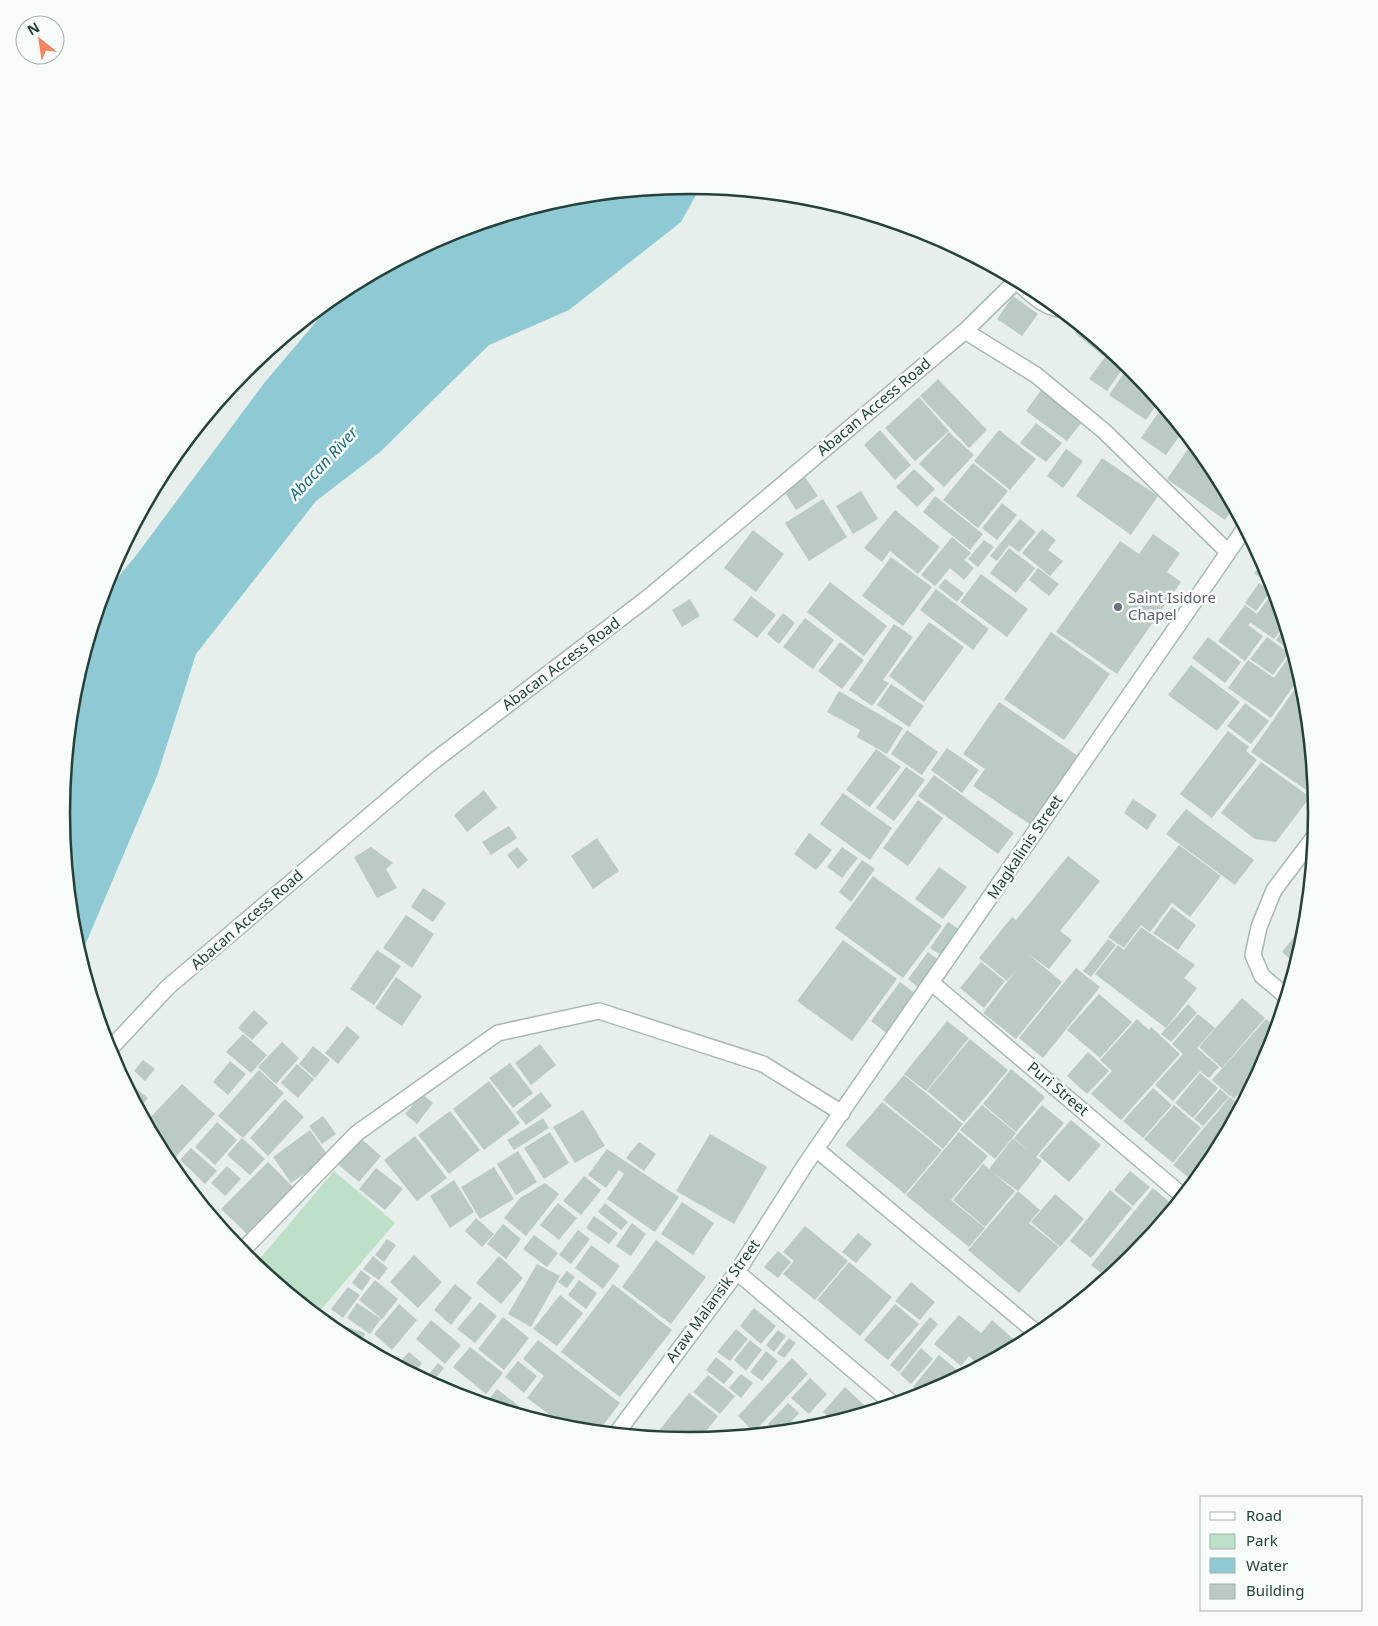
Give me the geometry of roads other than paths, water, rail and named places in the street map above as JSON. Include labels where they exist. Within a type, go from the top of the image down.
[{"type":"street","name":"Abacan Access Road","points":[[115,1044],[168,987],[430,764],[650,596],[966,331],[1012,285]]},
{"type":"street","points":[[966,331],[1036,375],[1104,431],[1228,552]]},
{"type":"street","name":"Magkalinis Street","points":[[805,1165],[1241,534]]},
{"type":"street","points":[[1281,992],[1262,976],[1253,956],[1259,927],[1274,890],[1307,846]]},
{"type":"street","name":"Puri Street","points":[[932,983],[1178,1192]]},
{"type":"street","points":[[247,1246],[358,1133],[498,1034],[507,1031],[599,1011],[763,1064],[842,1113]]},
{"type":"street","points":[[816,1148],[1032,1329]]},
{"type":"street","name":"Araw Malansik Street","points":[[620,1428],[737,1272],[805,1165]]},
{"type":"street","points":[[737,1272],[887,1399]]},
{"type":"water","name":"Abacan River","points":[[696,194],[681,222],[569,310],[489,345],[380,452],[316,501],[196,654],[157,776],[85,946],[75,894],[71,853],[71,773],[75,732],[82,692],[103,614],[115,581],[265,382],[322,315],[380,277],[452,241],[529,215],[568,206],[608,199],[649,195]]},
{"type":"place","name":"Saint Isidore Chapel","points":[[1118,607]]}]
